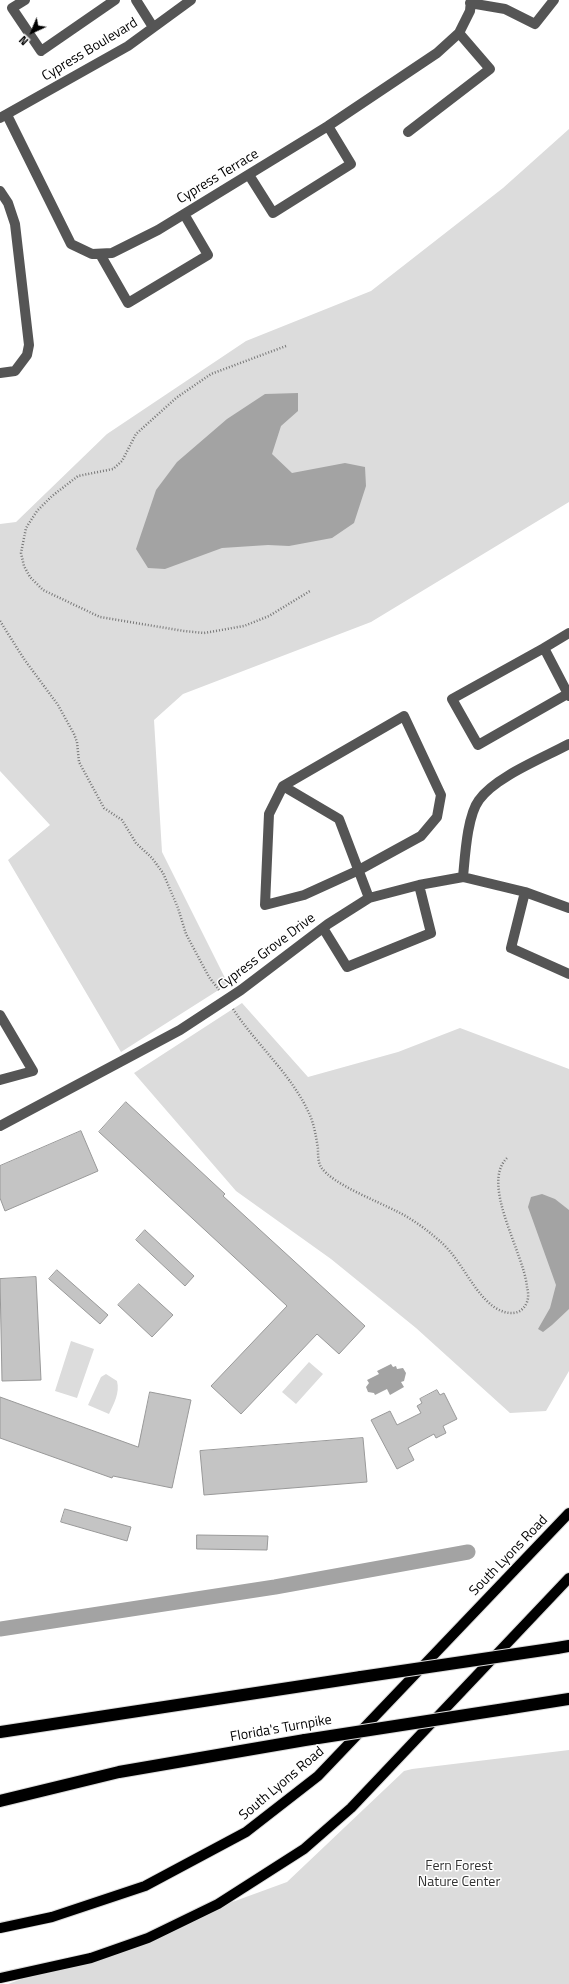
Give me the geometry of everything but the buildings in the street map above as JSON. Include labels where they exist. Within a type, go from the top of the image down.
[{"type":"highway","points":[[0,1732],[563,1647]]},
{"type":"highway","name":"Florida's Turnpike","points":[[0,1801],[119,1772],[305,1740],[569,1699]]},
{"type":"main road","name":"South Lyons Road","points":[[0,1928],[52,1917],[145,1886],[246,1832],[318,1776],[569,1513]]},
{"type":"main road","points":[[0,1978],[91,1958],[148,1938],[218,1904],[304,1849],[351,1808],[569,1578]]},
{"type":"street","points":[[25,0],[12,8],[41,51],[115,0]]},
{"type":"street","points":[[136,0],[154,27]]},
{"type":"street","name":"Cypress Boulevard","points":[[4,117],[128,46],[191,0]]},
{"type":"street","points":[[470,2],[506,9],[535,24],[554,0]]},
{"type":"street","name":"Cypress Terrace","points":[[4,117],[71,244],[92,254],[112,253],[158,230],[328,126],[437,53],[459,33],[470,11],[470,2]]},
{"type":"street","points":[[408,132],[490,69],[459,33]]},
{"type":"street","points":[[249,174],[273,213],[351,164],[328,126]]},
{"type":"street","points":[[0,191],[8,203],[16,224],[30,345],[27,356],[15,371],[0,373]]},
{"type":"street","points":[[100,254],[128,303],[208,254],[184,214]]},
{"type":"street","points":[[544,648],[569,694],[478,745],[452,699],[569,633]]},
{"type":"street","points":[[404,716],[441,795],[437,817],[421,836],[360,870],[304,895],[265,905],[269,814],[283,786],[404,716]]},
{"type":"street","points":[[463,877],[469,827],[478,800],[496,783],[569,744]]},
{"type":"street","points":[[283,786],[339,819],[360,870],[369,898]]},
{"type":"street","name":"Cypress Grove Drive","points":[[0,1126],[180,1030],[226,1000],[322,928],[369,898],[419,885],[463,877],[525,892],[569,908]]},
{"type":"street","points":[[322,928],[346,967],[430,933],[419,885]]},
{"type":"street","points":[[525,892],[511,948],[569,974]]},
{"type":"street","points":[[0,1015],[33,1071],[0,1080]]},
{"type":"path","points":[[286,346],[211,374],[176,398],[136,434],[122,461],[113,469],[78,476],[47,501],[26,528],[21,553],[24,566],[30,577],[43,590],[100,617],[184,631],[204,633],[244,626],[269,616],[310,591]]},
{"type":"path","points":[[0,621],[24,659],[58,705],[77,742],[79,762],[104,808],[122,820],[136,843],[152,858],[163,873],[178,908],[186,934],[209,977],[241,1022],[287,1079],[308,1111],[315,1127],[318,1159],[321,1166],[335,1180],[399,1212],[424,1229],[444,1245],[489,1303],[508,1313],[516,1314],[524,1309],[528,1300],[526,1275],[503,1210],[498,1182],[502,1163],[508,1158]]},
{"type":"green space","points":[[569,129],[569,502],[371,622],[183,694],[154,720],[162,852],[228,984],[121,1052],[8,860],[50,825],[0,771],[0,524],[16,522],[107,434],[246,341],[371,291],[503,188]]},
{"type":"green space","points":[[242,1003],[308,1077],[398,1052],[460,1028],[569,1069],[569,1371],[546,1411],[510,1413],[416,1328],[331,1259],[236,1191],[134,1073]]},
{"type":"green space","points":[[71,1341],[94,1349],[77,1398],[55,1391]]},
{"type":"green space","points":[[309,1362],[323,1374],[296,1404],[282,1392]]},
{"type":"green space","points":[[106,1374],[117,1381],[118,1385],[116,1398],[109,1414],[88,1405],[101,1377]]},
{"type":"green space","name":"Fern Forest Nature Center","points":[[569,1750],[569,1984],[8,1984],[287,1882],[404,1771]]},
{"type":"shaded area","points":[[298,393],[298,411],[281,426],[272,454],[292,473],[345,463],[365,467],[366,486],[354,523],[332,538],[289,546],[268,545],[222,548],[165,569],[148,568],[136,549],[156,490],[177,462],[227,419],[265,394]]},
{"type":"shaded area","points":[[542,1194],[555,1199],[569,1210],[569,1309],[543,1332],[538,1329],[550,1308],[556,1285],[528,1207],[531,1197]]},
{"type":"shaded area","points":[[391,1364],[393,1367],[396,1366],[397,1369],[403,1368],[406,1373],[404,1381],[401,1382],[404,1387],[390,1395],[387,1389],[375,1395],[374,1393],[368,1392],[366,1387],[369,1383],[367,1380],[379,1374],[377,1371]]},
{"type":"waterway","points":[[0,1629],[275,1587],[468,1552]]}]
